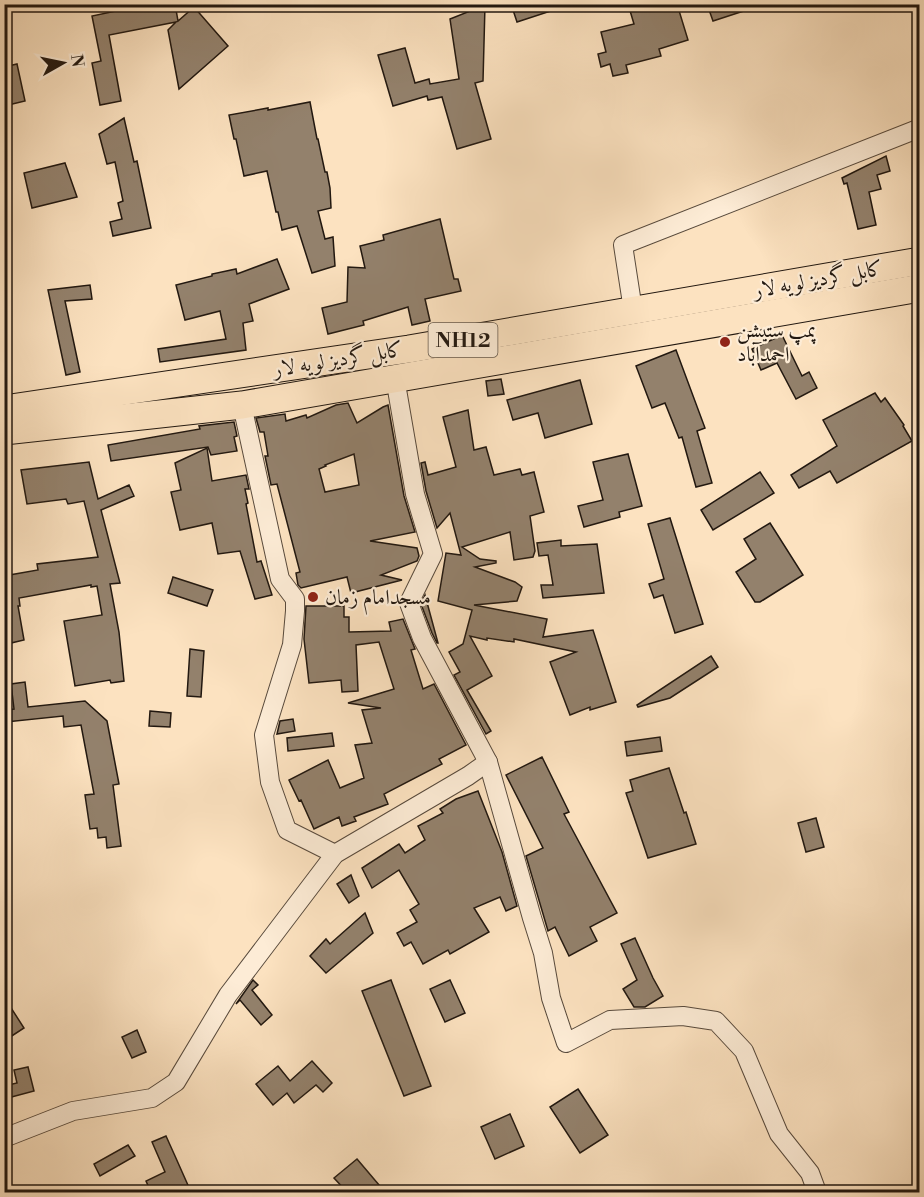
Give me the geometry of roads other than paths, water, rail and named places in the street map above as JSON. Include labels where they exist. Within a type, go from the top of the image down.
[{"type":"highway","name":"کابل گردیز لویه لار","points":[[4,409],[409,349],[920,261]]},
{"type":"highway","name":"کابل گردیز لویه لار","points":[[11,435],[242,405],[920,288]]},
{"type":"street","points":[[633,310],[623,245],[920,128]]},
{"type":"street","points":[[395,378],[415,494],[433,554],[409,603],[422,638],[488,762],[543,952],[551,998],[566,1043],[610,1020],[683,1016],[716,1021],[744,1050],[778,1134],[810,1173],[817,1192]]},
{"type":"street","points":[[242,405],[280,579],[295,598],[292,645],[264,735],[270,782],[287,830],[335,854]]},
{"type":"street","points":[[4,1138],[73,1112],[152,1098],[176,1082],[228,995],[335,854],[488,762]]},
{"type":"place","name":"پمپ ستیشن احمدآباد","points":[[725,342]]},
{"type":"place","name":"مسجدامام زمان","points":[[313,597]]}]
